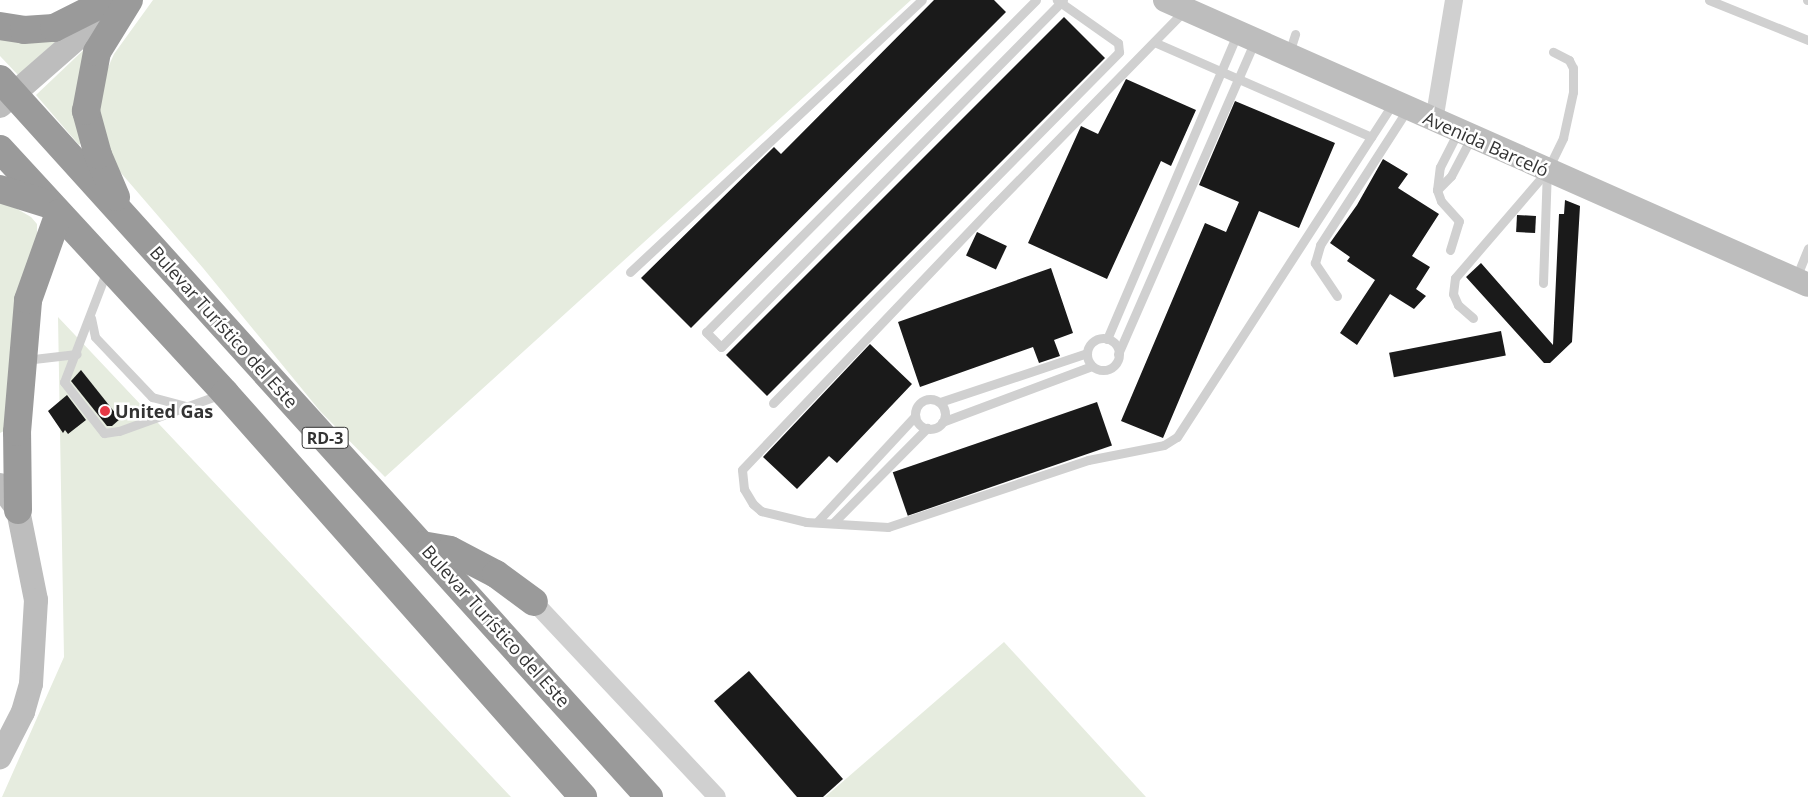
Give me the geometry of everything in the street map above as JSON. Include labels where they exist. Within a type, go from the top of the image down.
[{"type":"highway","points":[[0,26],[24,30],[54,28],[110,0]]},
{"type":"highway","points":[[126,219],[98,155],[86,111],[97,52],[129,0]]},
{"type":"highway","name":"Bulevar Turístico del Este","points":[[4,93],[126,219],[649,797]]},
{"type":"highway","name":"RD-3","points":[[0,149],[225,393],[583,797]]},
{"type":"highway","points":[[0,189],[55,209],[28,300],[17,432],[18,510]]},
{"type":"highway","points":[[422,545],[450,550],[496,574],[534,602]]},
{"type":"street","points":[[4,93],[122,0]]},
{"type":"street","points":[[1434,121],[1454,0]]},
{"type":"street","name":"Avenida Barceló","points":[[1175,4],[1247,35],[1292,44],[1400,106],[1801,283]]},
{"type":"street","points":[[0,485],[18,510],[36,600],[31,684],[23,712],[0,757]]},
{"type":"street","points":[[534,602],[717,797]]},
{"type":"lane","points":[[630,272],[922,0]]},
{"type":"lane","points":[[773,403],[1119,52],[1118,43],[1060,1],[721,347],[706,332],[1036,0]]},
{"type":"lane","points":[[1709,0],[1808,40]]},
{"type":"lane","points":[[1175,4],[1154,42],[742,470],[744,489],[761,511],[817,522],[888,527],[1088,460],[1148,450],[1178,437],[1371,137],[1400,106]]},
{"type":"lane","points":[[1107,339],[1221,71],[1247,35]]},
{"type":"lane","points":[[915,416],[919,424],[927,428],[936,427],[942,422],[1092,366],[1102,370],[1112,367],[1238,78],[1247,35]]},
{"type":"lane","points":[[1154,42],[1371,137]]},
{"type":"lane","points":[[1473,318],[1458,305],[1453,294],[1455,278],[1547,171],[1563,138],[1573,92],[1569,60],[1553,52]]},
{"type":"lane","points":[[1337,296],[1315,263],[1320,246],[1400,106]]},
{"type":"lane","points":[[1450,250],[1459,221],[1441,201],[1437,190],[1440,167],[1464,135]]},
{"type":"lane","points":[[1437,190],[1451,176],[1464,135]]},
{"type":"lane","points":[[1543,283],[1547,171]]},
{"type":"lane","points":[[1801,283],[1808,248]]},
{"type":"lane","points":[[108,268],[77,354],[64,382],[104,433],[119,431],[225,393]]},
{"type":"lane","points":[[90,318],[95,337],[152,397],[185,406]]},
{"type":"lane","points":[[817,522],[915,416],[917,407],[923,400],[932,399],[940,402],[1087,353],[1094,342],[1107,339],[1115,344],[1118,354]]},
{"type":"lane","points":[[1087,353],[1092,366]]},
{"type":"lane","points":[[22,361],[77,354]]},
{"type":"lane","points":[[940,402],[945,412],[942,422]]},
{"type":"lane","points":[[833,523],[927,428]]},
{"type":"shaded area","points":[[153,0],[911,0],[385,477],[320,411],[203,268],[115,166],[99,117],[99,88],[114,54]]},
{"type":"shaded area","points":[[0,37],[55,42],[18,75],[0,56]]},
{"type":"shaded area","points":[[94,40],[81,143],[79,145],[36,95]]},
{"type":"shaded area","points":[[0,199],[31,217],[37,224],[37,235],[8,429],[0,433]]},
{"type":"shaded area","points":[[58,317],[511,797],[2,797],[64,657]]},
{"type":"shaded area","points":[[1004,642],[1146,797],[825,797]]},
{"type":"building","points":[[934,0],[994,0],[1006,12],[691,328],[641,278],[774,147],[781,154]]},
{"type":"building","points":[[1064,17],[1105,58],[767,396],[726,355]]},
{"type":"building","points":[[1126,79],[1196,110],[1171,166],[1161,161],[1107,279],[1028,243],[1081,126],[1098,134]]},
{"type":"building","points":[[1235,101],[1335,143],[1299,228],[1259,211],[1163,438],[1121,421],[1205,223],[1226,232],[1239,202],[1199,185]]},
{"type":"building","points":[[1383,159],[1408,174],[1398,188],[1439,214],[1412,256],[1430,267],[1416,289],[1426,296],[1414,309],[1390,294],[1357,345],[1340,333],[1375,280],[1347,261],[1350,257],[1330,243],[1357,205]]},
{"type":"building","points":[[1565,200],[1580,206],[1572,342],[1550,363],[1544,363],[1466,277],[1481,263],[1553,345],[1559,214],[1564,214]]},
{"type":"building","points":[[1517,215],[1536,216],[1535,233],[1516,232]]},
{"type":"building","points":[[977,232],[1007,246],[996,270],[966,256]]},
{"type":"building","points":[[1051,268],[1073,333],[1054,340],[1060,356],[1039,363],[1033,347],[920,387],[898,322]]},
{"type":"building","points":[[1501,331],[1506,356],[1394,377],[1389,353]]},
{"type":"building","points":[[870,344],[912,384],[837,463],[829,456],[797,489],[763,457]]},
{"type":"building","points":[[81,370],[120,419],[112,426],[107,426],[71,381]]},
{"type":"building","points":[[67,395],[86,420],[68,434],[65,430],[63,433],[48,411]]},
{"type":"building","points":[[1097,402],[1112,445],[908,516],[893,472]]},
{"type":"building","points":[[749,671],[843,779],[823,797],[797,797],[714,701]]},
{"type":"place","name":"United Gas","points":[[105,411]]}]
